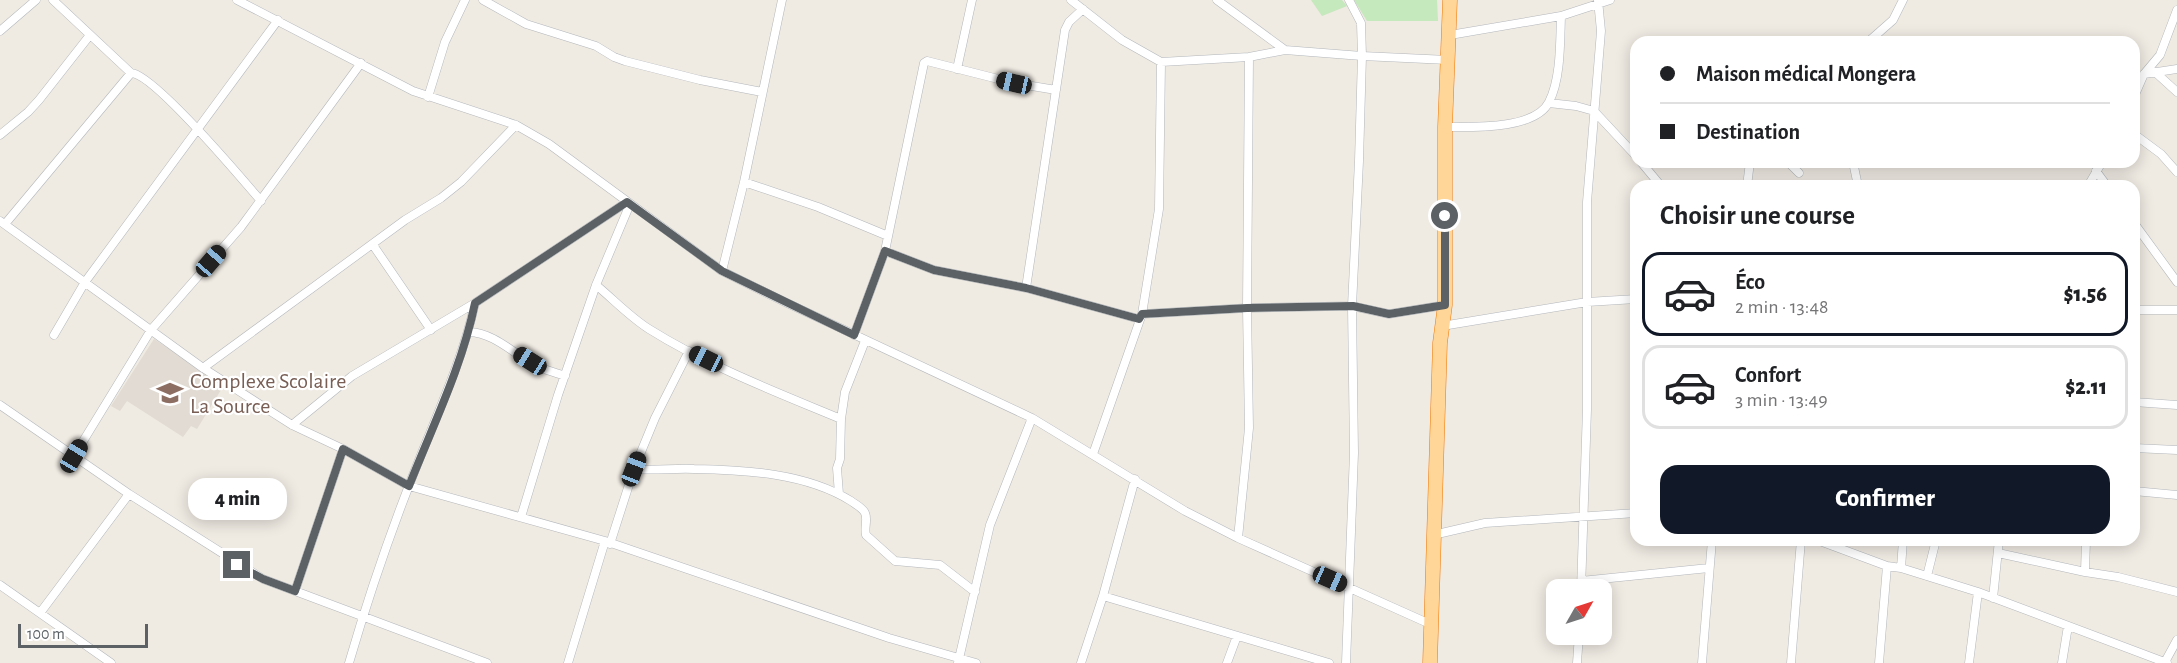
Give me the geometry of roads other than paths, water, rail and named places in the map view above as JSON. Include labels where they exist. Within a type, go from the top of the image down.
[{"type":"highway","points":[[1430,663],[1433,535],[1442,326],[1445,305],[1445,127],[1450,0]]},
{"type":"street","points":[[0,31],[36,0]]},
{"type":"street","points":[[53,0],[131,73],[138,73],[197,129],[261,201]]},
{"type":"street","points":[[237,0],[413,91],[516,125],[549,144],[722,271],[865,341],[1032,418],[1185,511],[1238,538],[1430,624]]},
{"type":"street","points":[[428,97],[445,42],[465,0]]},
{"type":"street","points":[[483,0],[526,24],[596,46],[619,59],[700,80],[762,92]]},
{"type":"street","points":[[722,271],[744,182],[782,0]]},
{"type":"street","points":[[957,69],[972,0]]},
{"type":"street","points":[[1071,0],[1122,40],[1161,62],[1249,57],[1285,50],[1448,60]]},
{"type":"street","points":[[1217,0],[1285,50]]},
{"type":"street","points":[[1346,663],[1354,453],[1353,306],[1362,56],[1361,23],[1349,0]]},
{"type":"street","points":[[1450,35],[1561,16],[1598,2],[1610,0]]},
{"type":"street","points":[[1875,36],[1893,20],[1903,0]]},
{"type":"street","points":[[1581,579],[1587,409],[1587,202],[1601,31],[1598,2]]},
{"type":"street","points":[[1026,288],[1065,30],[1069,22],[1083,9]]},
{"type":"street","points":[[2140,84],[2160,55],[2177,10]]},
{"type":"street","points":[[1445,127],[1505,126],[1535,114],[1549,103],[1560,61],[1561,16]]},
{"type":"street","points":[[54,335],[85,282],[278,20]]},
{"type":"street","points":[[0,135],[39,100],[90,35]]},
{"type":"street","points":[[1238,538],[1249,428],[1247,308],[1249,57]]},
{"type":"street","points":[[1093,454],[1141,317],[1159,209],[1161,62]]},
{"type":"street","points":[[74,456],[151,330],[261,201],[361,63]]},
{"type":"street","points":[[854,335],[885,251],[924,63],[1056,90]]},
{"type":"street","points":[[2145,74],[2177,69]]},
{"type":"street","points":[[2155,72],[2177,92]]},
{"type":"street","points":[[131,73],[2,223],[203,368],[292,425],[343,449],[409,486],[607,542],[958,661],[976,663]]},
{"type":"street","points":[[1549,103],[1594,111],[1630,150]]},
{"type":"street","points":[[203,368],[405,220],[441,198],[461,182],[516,125]]},
{"type":"street","points":[[2140,138],[2161,154],[2177,172]]},
{"type":"street","points":[[1646,168],[1656,180]]},
{"type":"street","points":[[1794,168],[1799,173]]},
{"type":"street","points":[[2091,180],[2098,168]]},
{"type":"street","points":[[2096,171],[2103,180]]},
{"type":"street","points":[[744,182],[818,207],[888,236]]},
{"type":"street","points":[[521,517],[565,375],[596,285],[629,203]]},
{"type":"street","points":[[292,425],[352,376],[475,303],[629,203]]},
{"type":"street","points":[[2140,231],[2177,282]]},
{"type":"street","points":[[373,244],[431,330]]},
{"type":"street","points":[[885,251],[934,270],[1026,288],[1141,317],[1247,308],[1353,306],[1383,314],[1445,305]]},
{"type":"street","points":[[596,285],[646,327],[689,351],[841,419]]},
{"type":"street","points":[[1442,326],[1587,302],[1630,299]]},
{"type":"street","points":[[349,663],[409,486],[444,402],[469,332],[475,303]]},
{"type":"street","points":[[2140,310],[2177,310]]},
{"type":"street","points":[[469,332],[477,332],[504,345],[540,368],[565,375]]},
{"type":"street","points":[[839,494],[837,468],[841,450],[841,419],[846,386],[865,341]]},
{"type":"street","points":[[568,663],[607,542],[634,469],[655,417],[689,351]]},
{"type":"street","points":[[2140,402],[2177,405]]},
{"type":"street","points":[[0,405],[129,495],[237,565],[263,579],[487,663]]},
{"type":"street","points":[[958,661],[975,592],[983,547],[1032,418]]},
{"type":"street","points":[[2140,448],[2177,450]]},
{"type":"street","points":[[295,591],[343,449]]},
{"type":"street","points":[[634,469],[744,472],[800,480],[839,494],[864,511],[866,535],[895,561],[940,565],[975,592]]},
{"type":"street","points":[[1082,663],[1103,596],[1134,479]]},
{"type":"street","points":[[2140,492],[2177,495]]},
{"type":"street","points":[[40,614],[129,495]]},
{"type":"street","points":[[1433,535],[1485,523],[1630,513]]},
{"type":"street","points":[[1702,663],[1711,546]]},
{"type":"street","points":[[1791,663],[1801,546]]},
{"type":"street","points":[[1833,546],[1887,566],[1901,568],[1978,592],[2166,663],[2177,640]]},
{"type":"street","points":[[1901,568],[1903,546]]},
{"type":"street","points":[[1927,576],[1934,546]]},
{"type":"street","points":[[1993,598],[1999,546]]},
{"type":"street","points":[[2085,572],[2086,546]]},
{"type":"street","points":[[1998,553],[2118,577],[2177,592]]},
{"type":"street","points":[[1879,663],[1887,566]]},
{"type":"street","points":[[1612,581],[1709,568]]},
{"type":"street","points":[[0,585],[111,663]]},
{"type":"street","points":[[1969,663],[1978,592]]},
{"type":"street","points":[[1103,596],[1329,663]]},
{"type":"street","points":[[2062,663],[2068,626]]},
{"type":"street","points":[[1227,663],[1237,636]]},
{"type":"street","points":[[1577,663],[1578,645]]},
{"type":"place","name":"Complexe Scolaire La Source","points":[[170,393]]}]
